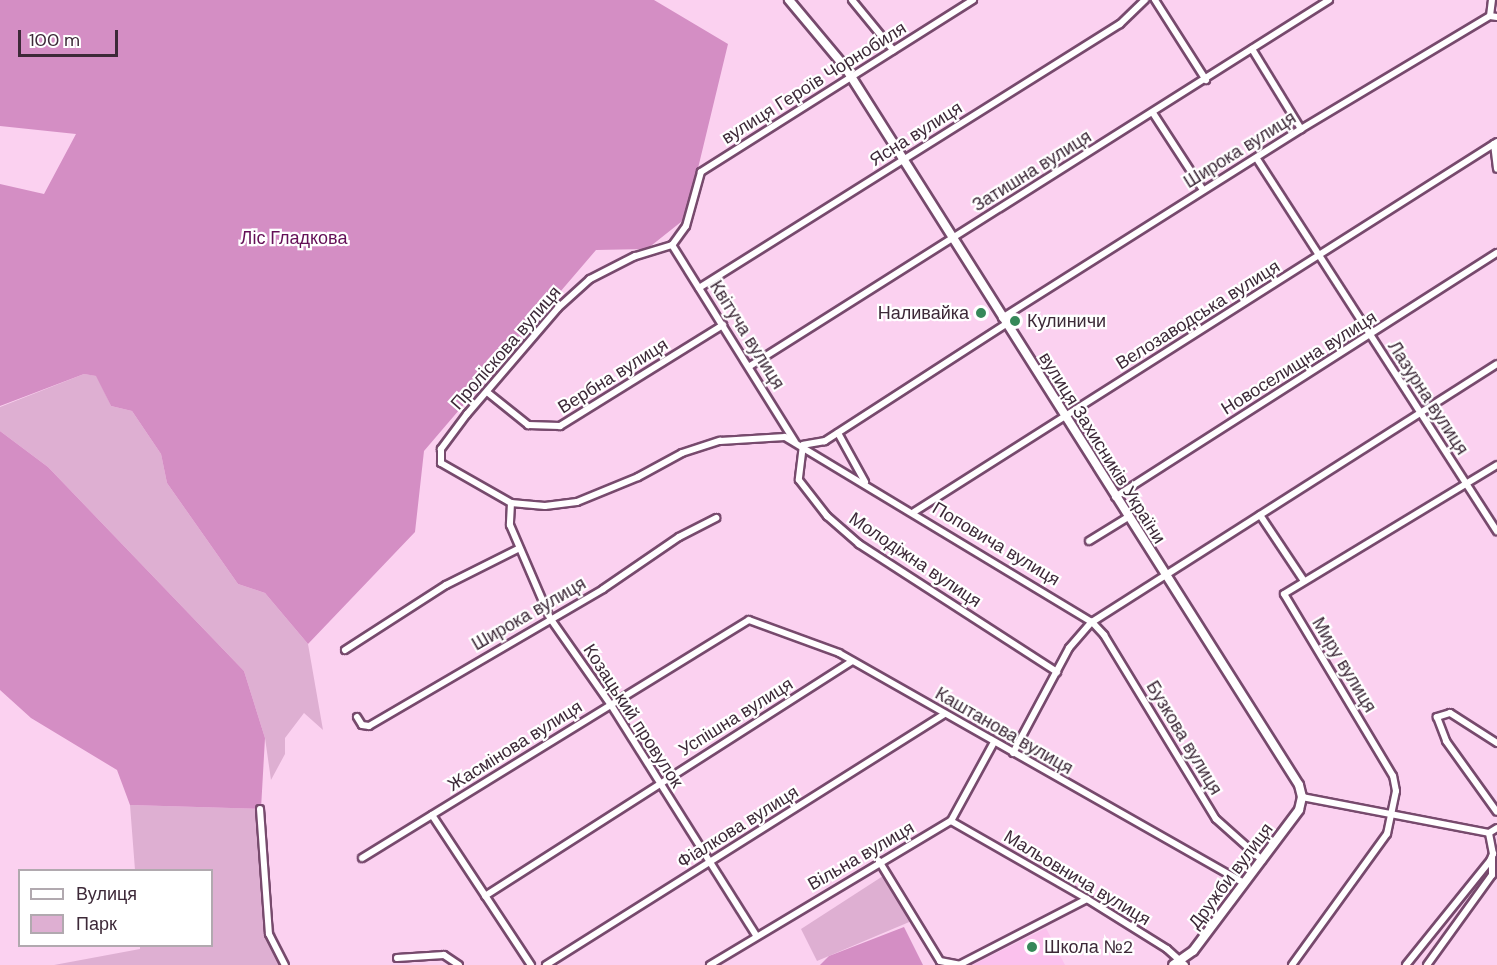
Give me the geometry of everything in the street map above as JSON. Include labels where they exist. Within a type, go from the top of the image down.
[{"type":"street","name":"вулиця Захисників України","points":[[789,0],[851,77],[1299,785],[1302,798]]},
{"type":"street","points":[[852,0],[893,50]]},
{"type":"street","name":"вулиця Героїв Чорнобиля","points":[[672,245],[686,226],[701,172],[973,0]]},
{"type":"street","name":"Ясна вулиця","points":[[699,288],[1120,24],[1146,0]]},
{"type":"street","points":[[1155,0],[1206,80]]},
{"type":"street","name":"Затишна вулиця","points":[[750,366],[1206,80],[1329,0]]},
{"type":"street","points":[[1492,0],[1494,16]]},
{"type":"street","name":"Широка вулиця","points":[[803,445],[825,441],[838,433],[1203,190],[1257,159],[1301,129],[1494,16]]},
{"type":"street","points":[[1252,49],[1301,129]]},
{"type":"street","points":[[1152,112],[1203,190]]},
{"type":"street","points":[[1496,143],[1497,168]]},
{"type":"street","name":"Велозаводська вулиця","points":[[914,512],[1318,258],[1496,143]]},
{"type":"street","name":"Лазурна вулиця","points":[[1257,159],[1318,258],[1497,531]]},
{"type":"street","name":"Квітуча вулиця","points":[[672,245],[750,366],[795,442]]},
{"type":"street","name":"Проліскова вулиця","points":[[441,462],[441,449],[558,308],[591,279],[635,256],[672,245]]},
{"type":"street","name":"Новоселищна вулиця","points":[[1115,497],[1497,253]]},
{"type":"street","name":"Вербна вулиця","points":[[487,392],[528,425],[560,426],[723,325]]},
{"type":"street","points":[[1013,753],[1069,648],[1092,622],[1497,364]]},
{"type":"street","points":[[838,433],[865,482]]},
{"type":"street","name":"Поповича вулиця","points":[[441,462],[511,503],[545,506],[578,502],[638,477],[682,453],[720,441],[785,437],[803,445],[865,482],[1092,622]]},
{"type":"street","name":"Молодіжна вулиця","points":[[803,445],[799,480],[827,516],[859,544],[1057,672]]},
{"type":"street","name":"Миру вулиця","points":[[1292,965],[1387,834],[1394,814],[1393,776],[1284,594],[1460,488],[1465,481],[1497,465]]},
{"type":"street","name":"Козацький провулок","points":[[511,503],[510,525],[518,549],[550,618],[611,705],[708,864],[756,935]]},
{"type":"street","points":[[1260,515],[1304,581]]},
{"type":"street","points":[[1089,541],[1128,517]]},
{"type":"street","name":"Широка вулиця","points":[[357,717],[362,725],[369,726],[603,589],[679,537],[716,518]]},
{"type":"street","points":[[345,650],[446,585],[518,549]]},
{"type":"street","name":"Жасмінова вулиця","points":[[362,858],[611,705],[743,620]]},
{"type":"street","name":"Каштанова вулиця","points":[[743,620],[852,661],[1244,883]]},
{"type":"street","name":"Бузкова вулиця","points":[[1092,622],[1104,635],[1216,819],[1262,860]]},
{"type":"street","name":"Успішна вулиця","points":[[485,896],[852,661]]},
{"type":"street","points":[[1497,743],[1450,713],[1437,717],[1446,741],[1497,812]]},
{"type":"street","name":"Фіалкова вулиця","points":[[546,965],[945,714]]},
{"type":"street","points":[[951,821],[994,742]]},
{"type":"street","points":[[1302,798],[1489,833],[1497,828]]},
{"type":"street","name":"Дружби вулиця","points":[[1173,965],[1183,963],[1299,810],[1302,798]]},
{"type":"street","points":[[260,809],[269,934],[285,965]]},
{"type":"street","points":[[432,815],[531,965]]},
{"type":"street","name":"Вільна вулиця","points":[[710,965],[879,861],[951,821]]},
{"type":"street","name":"Мальовнича вулиця","points":[[951,821],[1087,899],[1183,963]]},
{"type":"street","points":[[1428,965],[1492,875],[1489,833]]},
{"type":"street","points":[[1406,965],[1492,857]]},
{"type":"street","points":[[879,861],[940,961],[959,965],[1087,899]]},
{"type":"street","points":[[397,958],[444,955],[459,965]]},
{"type":"shaded area","name":"Школа №2","points":[[1046,928],[1065,965],[972,965]]},
{"type":"green space","name":"Ліс Гладкова","points":[[0,0],[654,0],[728,44],[686,218],[647,249],[596,250],[424,451],[415,532],[308,644],[265,593],[238,584],[167,483],[161,454],[132,411],[111,406],[96,376],[84,374],[0,406],[0,184],[44,194],[76,134],[0,126]]},
{"type":"green space","points":[[84,374],[97,376],[111,406],[132,411],[161,454],[167,483],[238,584],[265,593],[308,644],[323,730],[304,713],[285,738],[285,754],[271,780],[265,738],[244,671],[48,467],[0,431],[0,407]]},
{"type":"green space","points":[[0,431],[48,467],[244,671],[265,738],[261,809],[130,805],[117,770],[31,718],[0,690]]},
{"type":"green space","points":[[130,805],[261,809],[267,898],[283,965],[54,965],[140,949],[140,947],[213,947],[213,869],[135,869]]},
{"type":"green space","points":[[883,876],[914,920],[817,961],[801,929]]},
{"type":"green space","points":[[904,927],[923,965],[820,965],[829,956]]},
{"type":"place","name":"Наливайка","points":[[981,313]]},
{"type":"place","name":"Кулиничи","points":[[1015,321]]},
{"type":"place","name":"Школа №2","points":[[1032,947]]}]
